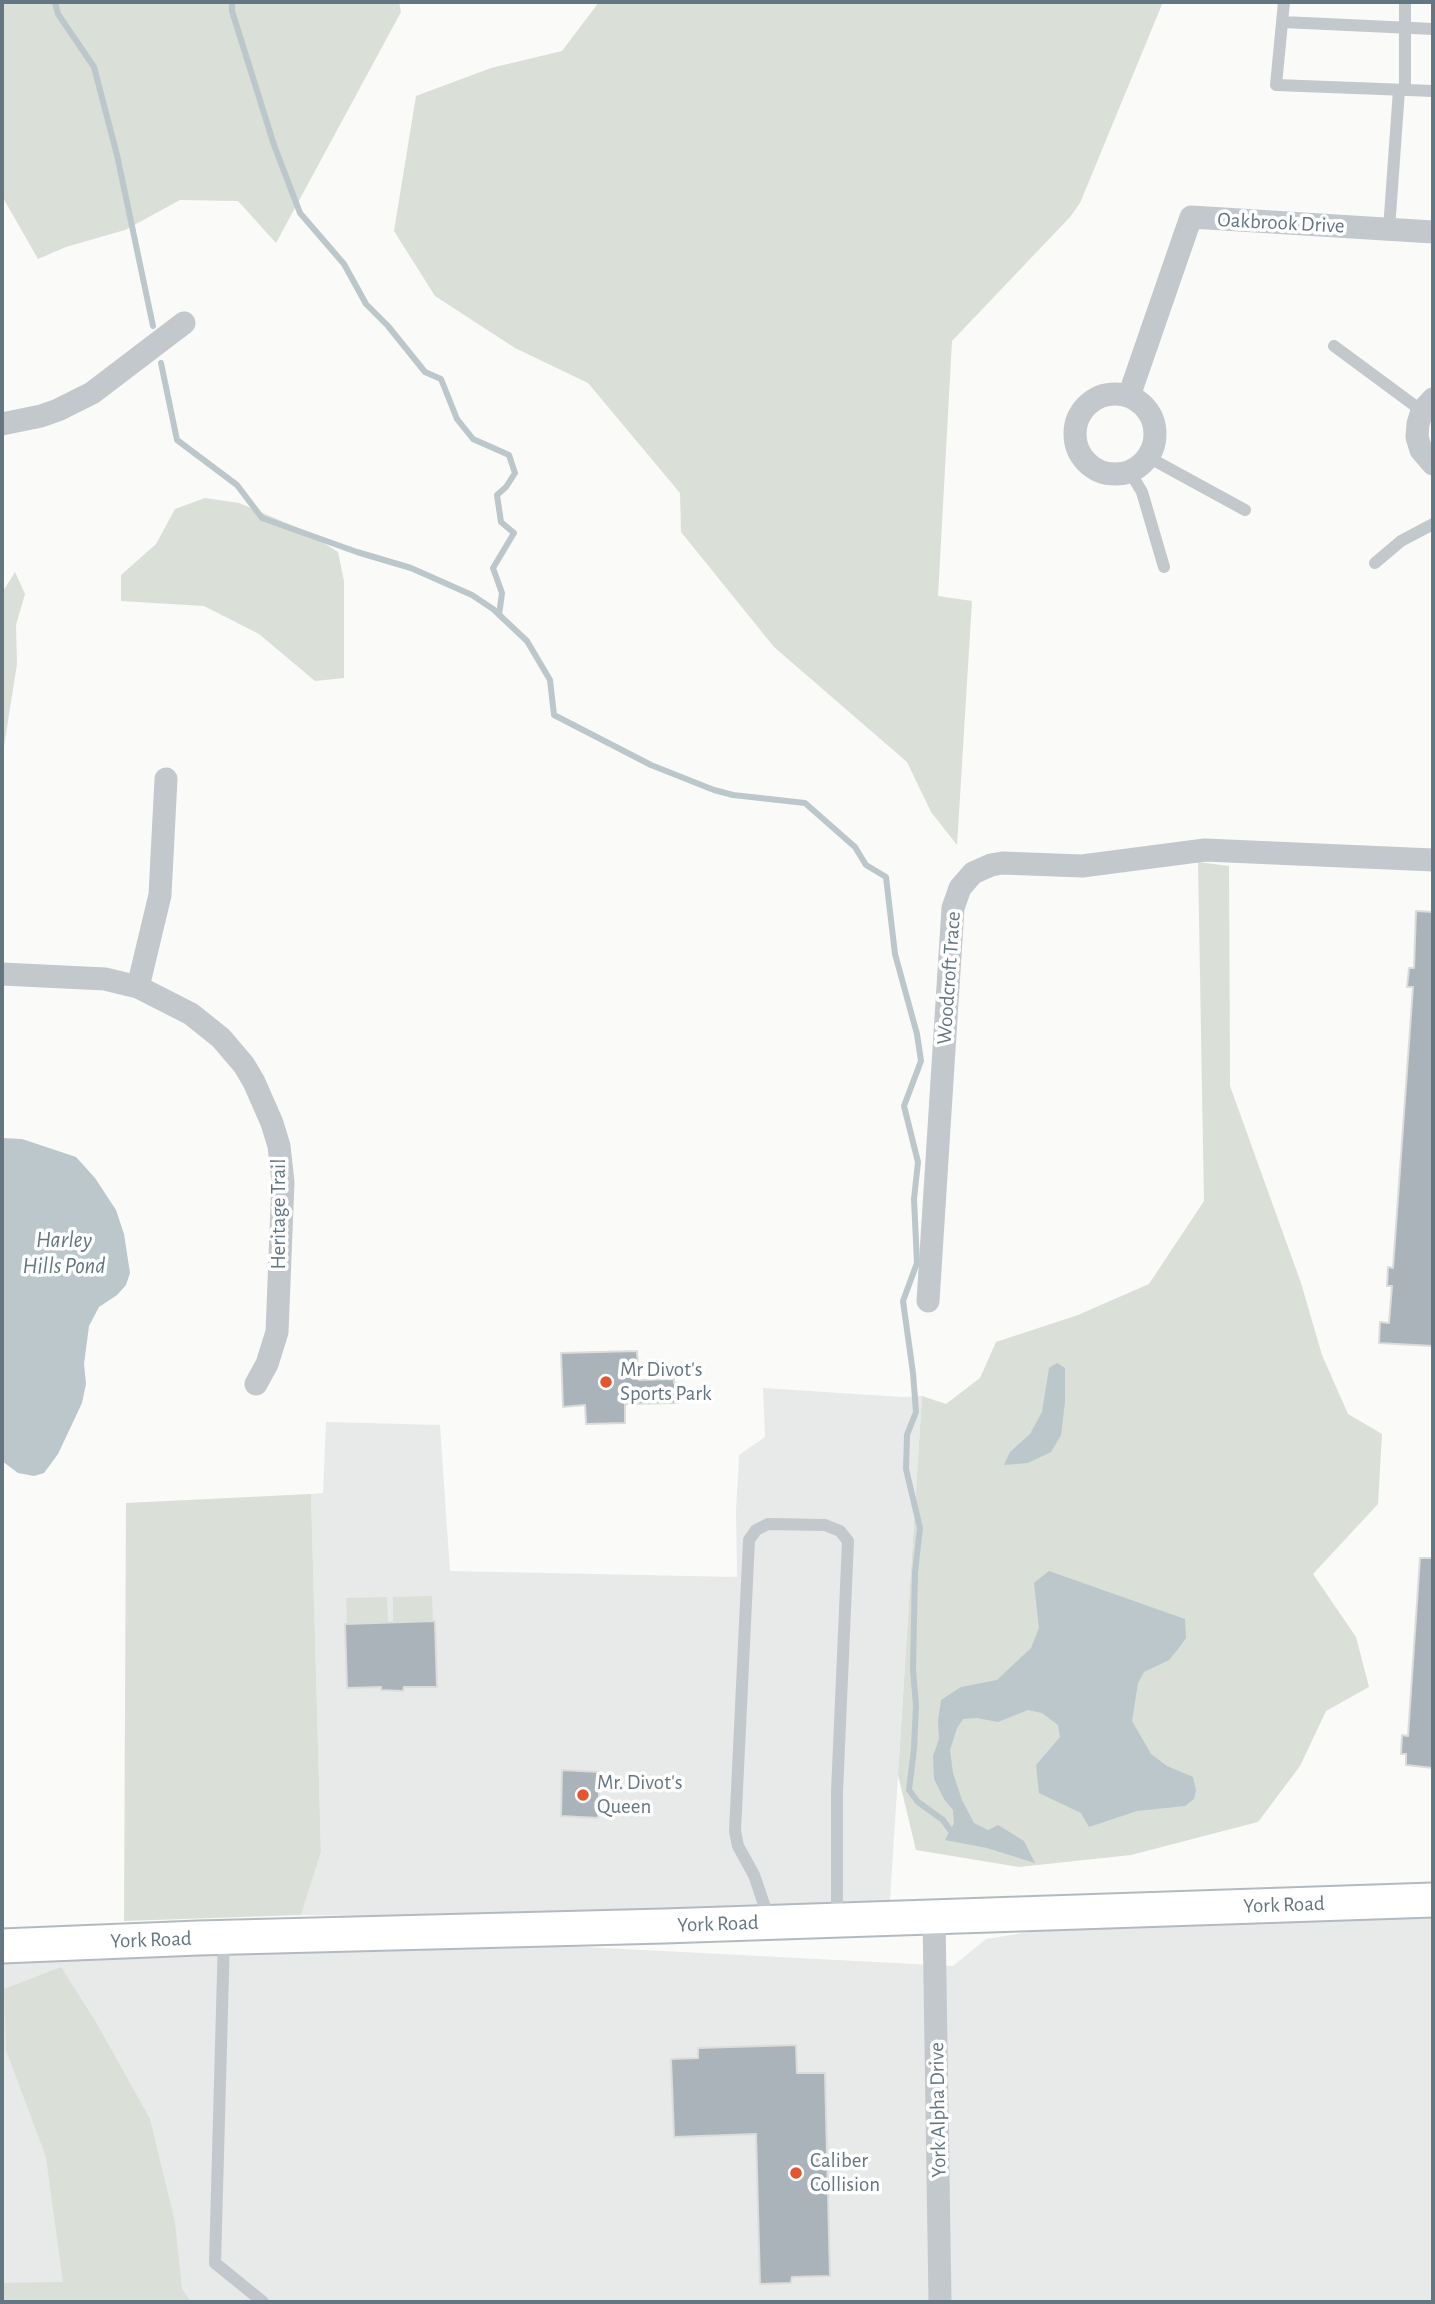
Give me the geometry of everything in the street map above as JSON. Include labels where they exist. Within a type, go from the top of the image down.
[{"type":"street","name":"Oakbrook Drive","points":[[1129,396],[1191,217],[1433,232]]},
{"type":"street","points":[[2,424],[41,416],[92,393],[184,323]]},
{"type":"street","points":[[1116,393],[1140,402],[1148,411],[1153,422],[1154,446],[1139,465],[1117,475],[1092,468],[1083,459],[1076,447],[1074,435],[1076,421],[1091,401],[1116,393]]},
{"type":"street","points":[[1428,405],[1418,424],[1417,437],[1421,450],[1433,464]]},
{"type":"street","points":[[138,987],[160,895],[166,779]]},
{"type":"street","name":"Woodcroft Trace","points":[[928,1301],[953,908],[960,888],[973,873],[1002,863],[1082,866],[1205,850],[1433,860]]},
{"type":"street","name":"Heritage Trail","points":[[2,974],[106,979],[138,987],[181,1009],[221,1038],[244,1065],[272,1123],[279,1146],[283,1182],[277,1332],[271,1354],[256,1384]]},
{"type":"street","name":"York Road","points":[[2,1946],[1433,1900]]},
{"type":"street","name":"York Alpha Drive","points":[[934,1917],[940,2302]]},
{"type":"lane","points":[[1284,2],[1276,85],[1433,91]]},
{"type":"lane","points":[[1389,229],[1402,90],[1405,2]]},
{"type":"lane","points":[[1283,22],[1433,29]]},
{"type":"lane","points":[[1334,346],[1428,405]]},
{"type":"lane","points":[[1164,567],[1142,492],[1139,465],[1245,510]]},
{"type":"lane","points":[[1374,563],[1401,541],[1433,524]]},
{"type":"lane","points":[[770,1922],[754,1875],[738,1846],[735,1831],[749,1540],[756,1530],[768,1524],[825,1525],[840,1531],[848,1541],[837,1792],[837,1920]]},
{"type":"lane","points":[[224,1937],[215,2263],[263,2302]]},
{"type":"shaded area","points":[[2,2],[399,2],[401,12],[276,243],[238,201],[180,200],[125,230],[66,247],[38,259],[2,196]]},
{"type":"shaded area","points":[[599,2],[1163,2],[1080,203],[1070,217],[952,341],[938,596],[972,601],[957,845],[931,812],[907,762],[774,647],[681,532],[680,493],[588,383],[515,348],[435,296],[394,231],[416,96],[491,68],[562,51]]},
{"type":"shaded area","points":[[205,498],[239,503],[303,530],[338,552],[344,581],[344,678],[315,681],[259,634],[204,606],[121,601],[121,575],[156,544],[175,509]]},
{"type":"shaded area","points":[[15,572],[25,594],[16,625],[17,664],[2,759],[2,593]]},
{"type":"shaded area","points":[[1198,862],[1229,866],[1230,1086],[1301,1283],[1322,1355],[1348,1414],[1382,1434],[1378,1504],[1313,1574],[1356,1637],[1369,1687],[1326,1711],[1300,1766],[1258,1822],[1131,1855],[1019,1867],[916,1850],[898,1775],[922,1396],[946,1404],[980,1378],[996,1342],[1078,1315],[1149,1284],[1204,1201]]},
{"type":"shaded area","points":[[763,1388],[922,1396],[890,1901],[444,1917],[301,1915],[321,1852],[311,1494],[323,1493],[326,1422],[440,1425],[450,1571],[737,1577],[739,1455],[765,1437]]},
{"type":"shaded area","points":[[311,1494],[321,1852],[301,1915],[124,1921],[126,1503]]},
{"type":"shaded area","points":[[432,1596],[433,1621],[393,1623],[393,1597]]},
{"type":"shaded area","points":[[387,1597],[388,1623],[347,1624],[346,1598]]},
{"type":"shaded area","points":[[1433,1912],[1433,2302],[2,2302],[2,1958],[469,1941],[953,1966],[986,1939],[1073,1925]]},
{"type":"shaded area","points":[[61,1967],[97,2024],[150,2119],[175,2223],[182,2289],[191,2302],[2,2302],[2,2283],[63,2282],[46,2157],[6,2050],[4,1989]]},
{"type":"water","name":"Harley Hills Pond","points":[[2,1138],[22,1139],[76,1157],[95,1178],[116,1210],[124,1234],[130,1273],[126,1285],[99,1307],[89,1326],[84,1364],[86,1384],[82,1403],[58,1454],[44,1473],[34,1476],[18,1473],[2,1461]]},
{"type":"water","points":[[1057,1363],[1065,1368],[1061,1435],[1051,1452],[1028,1463],[1004,1465],[1010,1452],[1030,1434],[1042,1412],[1049,1368]]},
{"type":"water","points":[[1049,1571],[1185,1619],[1186,1638],[1178,1649],[1169,1660],[1144,1672],[1138,1683],[1132,1721],[1151,1754],[1167,1766],[1193,1777],[1196,1790],[1194,1799],[1185,1806],[1137,1811],[1089,1827],[1081,1813],[1039,1793],[1036,1765],[1060,1737],[1058,1725],[1042,1713],[1028,1710],[998,1722],[977,1718],[963,1719],[950,1750],[953,1773],[962,1800],[974,1823],[988,1830],[998,1825],[1024,1841],[1035,1863],[987,1848],[945,1840],[954,1823],[953,1810],[934,1779],[933,1756],[939,1739],[941,1700],[961,1687],[997,1680],[1031,1648],[1039,1628],[1034,1583]]},
{"type":"building","points":[[1416,911],[1433,912],[1433,1346],[1379,1343],[1380,1322],[1389,1323],[1392,1286],[1387,1286],[1388,1267],[1393,1268],[1413,987],[1407,987],[1409,968],[1414,968]]},
{"type":"building","points":[[637,1351],[639,1380],[674,1379],[674,1383],[677,1383],[678,1403],[625,1404],[625,1423],[586,1424],[585,1405],[563,1407],[561,1353]]},
{"type":"building","points":[[1420,1558],[1433,1558],[1433,1768],[1406,1765],[1406,1754],[1401,1754],[1402,1735],[1408,1736]]},
{"type":"building","points":[[435,1621],[437,1687],[404,1687],[403,1691],[381,1690],[381,1687],[347,1688],[345,1624]]},
{"type":"building","points":[[562,1770],[600,1772],[598,1818],[561,1816]]},
{"type":"building","points":[[796,2045],[797,2073],[825,2073],[830,2276],[792,2277],[791,2283],[760,2284],[756,2134],[674,2137],[671,2059],[698,2058],[698,2048]]},
{"type":"waterway","points":[[55,2],[58,14],[94,67],[117,155],[153,326]]},
{"type":"waterway","points":[[232,2],[232,11],[274,145],[300,213],[344,264],[366,304],[388,326],[425,372],[441,379],[457,419],[473,439],[509,455],[515,473],[497,495],[501,522],[514,533],[493,568],[502,593],[499,615]]},
{"type":"waterway","points":[[161,363],[177,440],[237,485],[262,518],[411,568],[472,595],[493,609],[527,641],[550,680],[554,715],[651,765],[714,790],[733,795],[805,803],[855,847],[866,865],[886,877],[895,954],[917,1034],[921,1061],[904,1106],[918,1162],[914,1199],[917,1263],[903,1301],[916,1412],[907,1435],[906,1469],[920,1528],[915,1572],[913,1669],[916,1706],[909,1790],[918,1802],[943,1820],[950,1830]]},
{"type":"place","name":"Mr Divot's Sports Park","points":[[606,1382]]},
{"type":"place","name":"Mr. Divot's Queen","points":[[583,1795]]},
{"type":"place","name":"Caliber Collision","points":[[796,2173]]}]
